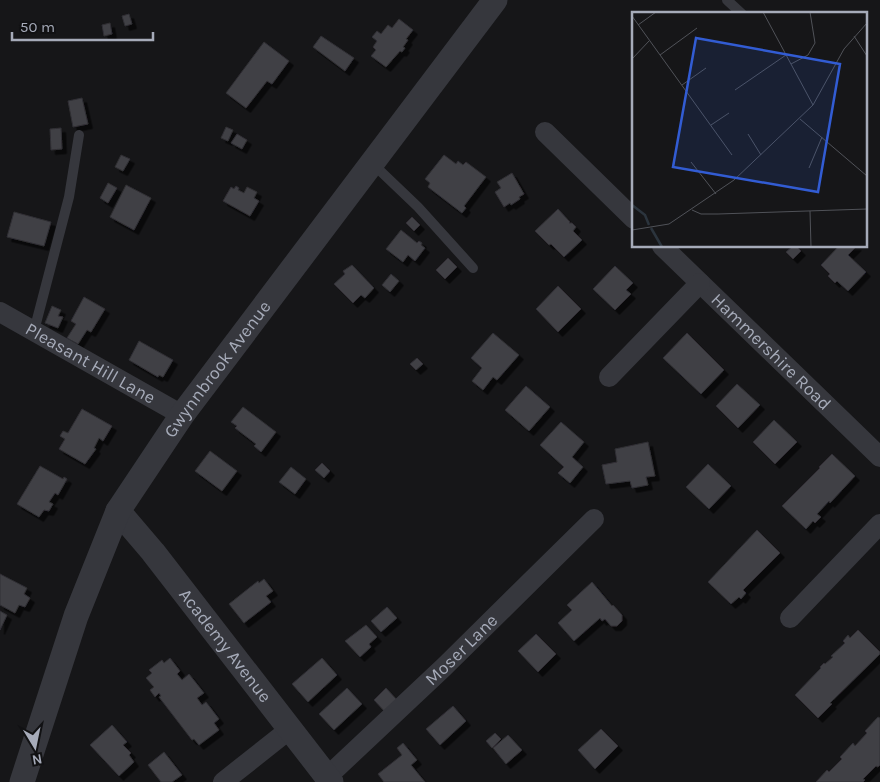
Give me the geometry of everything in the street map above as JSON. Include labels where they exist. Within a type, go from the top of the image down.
[{"type":"street","name":"Gwynnbrook Avenue","points":[[22,782],[76,616],[118,511],[182,414],[495,0]]},
{"type":"street","points":[[545,132],[632,216]]},
{"type":"street","name":"Hammershire Road","points":[[664,248],[880,458]]},
{"type":"street","points":[[609,377],[700,283]]},
{"type":"street","name":"Pleasant Hill Lane","points":[[0,312],[182,414]]},
{"type":"street","name":"Academy Avenue","points":[[118,511],[153,552],[329,780]]},
{"type":"street","name":"Moser Lane","points":[[329,780],[594,519]]},
{"type":"street","points":[[790,618],[880,524]]},
{"type":"street","points":[[223,782],[290,729]]},
{"type":"lane","points":[[727,0],[740,12]]},
{"type":"lane","points":[[34,331],[69,198],[79,135]]},
{"type":"lane","points":[[372,163],[418,207],[473,268]]},
{"type":"building","points":[[129,14],[132,24],[125,26],[122,16]]},
{"type":"building","points":[[399,19],[413,30],[406,39],[408,40],[403,47],[405,48],[386,67],[371,56],[376,50],[373,47],[377,41],[372,37],[377,31],[381,34],[388,25],[392,28]]},
{"type":"building","points":[[110,23],[112,34],[104,36],[102,25]]},
{"type":"building","points":[[321,36],[354,58],[345,71],[313,47]]},
{"type":"building","points":[[264,42],[289,61],[272,84],[267,81],[246,108],[226,93]]},
{"type":"building","points":[[82,98],[88,124],[73,127],[68,101]]},
{"type":"building","points":[[226,127],[233,130],[228,141],[221,138]]},
{"type":"building","points":[[61,128],[62,149],[51,150],[50,129]]},
{"type":"building","points":[[237,134],[247,140],[242,149],[231,143]]},
{"type":"building","points":[[121,155],[130,159],[123,171],[115,167]]},
{"type":"building","points":[[444,155],[456,164],[458,161],[463,165],[466,162],[486,177],[464,206],[466,208],[462,213],[428,187],[430,183],[425,179]]},
{"type":"building","points":[[512,173],[524,194],[511,205],[510,203],[504,207],[495,192],[501,188],[497,182]]},
{"type":"building","points":[[108,183],[117,188],[108,203],[100,198]]},
{"type":"building","points":[[126,185],[151,198],[134,230],[110,217]]},
{"type":"building","points":[[236,186],[239,188],[238,190],[244,193],[247,187],[257,192],[254,198],[259,201],[250,216],[223,201],[231,187],[234,189]]},
{"type":"building","points":[[558,209],[569,223],[576,227],[573,231],[582,240],[564,257],[535,231]]},
{"type":"building","points":[[14,212],[51,222],[44,246],[7,237]]},
{"type":"building","points":[[412,217],[420,225],[414,231],[406,223]]},
{"type":"building","points":[[401,230],[417,243],[419,241],[422,243],[421,245],[425,248],[415,261],[408,255],[403,262],[386,249]]},
{"type":"building","points":[[791,248],[798,248],[801,251],[793,259],[786,252]]},
{"type":"building","points":[[837,248],[855,248],[848,255],[866,272],[848,291],[837,281],[835,283],[828,276],[830,274],[821,265]]},
{"type":"building","points":[[448,258],[457,267],[445,279],[436,270]]},
{"type":"building","points":[[352,265],[374,288],[365,298],[361,295],[353,303],[334,284],[345,274],[343,271]]},
{"type":"building","points":[[615,266],[633,283],[626,290],[631,294],[615,310],[593,289]]},
{"type":"building","points":[[391,274],[399,281],[390,292],[382,285]]},
{"type":"building","points":[[558,286],[581,309],[558,332],[536,309]]},
{"type":"building","points":[[84,297],[105,309],[91,332],[87,330],[78,344],[67,338],[76,324],[71,321]]},
{"type":"building","points":[[52,306],[61,310],[58,316],[63,317],[58,328],[45,323]]},
{"type":"building","points":[[493,333],[519,355],[497,380],[493,377],[483,390],[472,381],[482,368],[471,358]]},
{"type":"building","points":[[687,333],[724,370],[701,394],[663,358]]},
{"type":"building","points":[[139,341],[173,360],[163,377],[159,375],[158,377],[129,360]]},
{"type":"building","points":[[417,358],[423,364],[416,370],[410,364]]},
{"type":"building","points":[[737,384],[760,405],[738,428],[716,406]]},
{"type":"building","points":[[526,386],[550,407],[529,431],[505,410]]},
{"type":"building","points":[[243,407],[276,432],[261,452],[254,446],[256,444],[235,428],[237,426],[231,422]]},
{"type":"building","points":[[82,409],[112,426],[103,441],[99,438],[94,448],[96,449],[85,464],[59,449],[65,439],[60,436],[63,431],[68,433]]},
{"type":"building","points":[[774,420],[797,442],[775,464],[753,442]]},
{"type":"building","points":[[561,422],[584,442],[572,457],[583,467],[570,483],[558,473],[564,467],[540,445]]},
{"type":"building","points":[[648,442],[655,476],[646,477],[648,485],[632,488],[630,481],[606,484],[602,465],[617,462],[615,449]]},
{"type":"building","points":[[210,451],[237,471],[222,491],[195,471]]},
{"type":"building","points":[[832,454],[855,476],[817,514],[821,517],[815,523],[813,521],[806,529],[782,506]]},
{"type":"building","points":[[322,463],[330,471],[324,478],[315,470]]},
{"type":"building","points":[[708,464],[731,486],[709,509],[686,487]]},
{"type":"building","points":[[40,466],[63,479],[64,477],[67,479],[58,495],[55,493],[49,502],[53,504],[49,511],[44,510],[39,517],[17,504]]},
{"type":"building","points":[[291,467],[306,479],[295,494],[279,482]]},
{"type":"building","points":[[757,530],[780,553],[743,590],[746,593],[741,599],[739,597],[731,604],[708,582]]},
{"type":"building","points":[[0,574],[27,588],[24,594],[30,598],[25,607],[19,605],[15,613],[0,605]]},
{"type":"building","points":[[264,579],[273,591],[266,596],[271,602],[244,623],[229,604],[258,581],[259,583]]},
{"type":"building","points":[[592,582],[622,615],[622,621],[617,626],[611,626],[605,619],[602,621],[600,618],[574,641],[558,623],[572,610],[567,605]]},
{"type":"building","points":[[387,607],[397,618],[381,632],[371,621]]},
{"type":"building","points":[[0,611],[7,615],[0,630]]},
{"type":"building","points":[[366,625],[377,637],[369,644],[371,647],[360,657],[345,641]]},
{"type":"building","points":[[858,630],[880,654],[830,703],[832,704],[818,718],[795,695],[824,663],[833,657],[831,656],[845,643],[843,641],[848,635],[850,638]]},
{"type":"building","points":[[536,634],[556,654],[538,672],[518,651]]},
{"type":"building","points":[[170,658],[180,671],[177,674],[182,680],[189,674],[204,693],[197,698],[202,705],[206,702],[219,719],[214,723],[219,730],[199,745],[194,739],[192,740],[159,697],[161,696],[159,693],[155,697],[150,690],[154,687],[146,678],[152,673],[149,670],[162,660],[164,663]]},
{"type":"building","points":[[322,658],[337,675],[308,702],[292,684]]},
{"type":"building","points":[[347,688],[362,704],[334,730],[319,714]]},
{"type":"building","points":[[386,688],[398,701],[386,713],[374,700]]},
{"type":"building","points":[[453,706],[466,721],[440,745],[426,729]]},
{"type":"building","points":[[878,717],[880,718],[880,765],[876,766],[863,779],[865,780],[863,782],[816,782],[827,770],[829,772],[842,759],[840,757],[853,743],[855,746]]},
{"type":"building","points":[[112,725],[127,742],[123,745],[131,753],[129,755],[134,762],[119,776],[90,745]]},
{"type":"building","points":[[601,729],[618,746],[595,769],[578,750]]},
{"type":"building","points":[[495,733],[501,739],[492,748],[486,741]]},
{"type":"building","points":[[508,735],[522,750],[506,764],[493,748]]},
{"type":"building","points":[[403,743],[417,760],[411,765],[425,782],[384,782],[378,774],[402,755],[397,748]]},
{"type":"building","points":[[164,752],[182,775],[172,782],[161,782],[148,765]]}]
